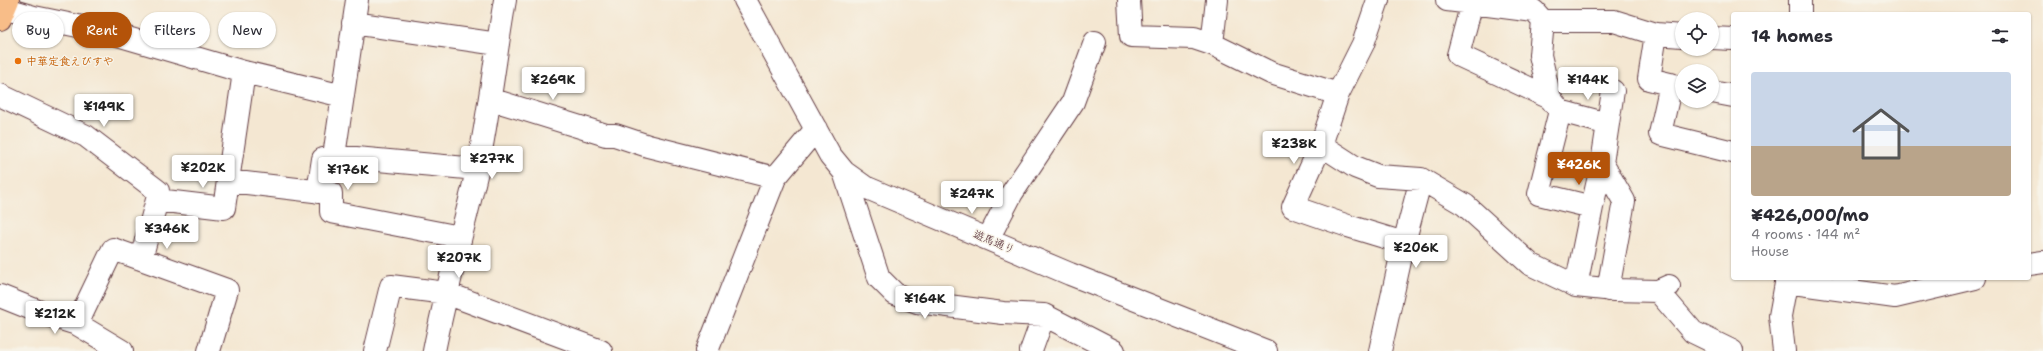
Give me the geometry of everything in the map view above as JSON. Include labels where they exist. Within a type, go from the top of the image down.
[{"type":"street","points":[[334,156],[357,0]]},
{"type":"street","points":[[434,351],[446,293],[477,169],[490,99],[505,0]]},
{"type":"street","name":"遊馬通り","points":[[745,0],[830,155],[844,172],[865,187],[907,207],[1070,274],[1266,351]]},
{"type":"street","points":[[1129,0],[1131,36],[1194,38],[1212,44],[1271,73],[1338,94]]},
{"type":"street","points":[[1212,44],[1217,0]]},
{"type":"street","points":[[1378,0],[1363,44],[1338,94],[1321,144],[1294,207],[1348,226],[1404,242]]},
{"type":"street","points":[[1447,0],[1534,11],[1543,21],[1540,55],[1555,105],[1539,194],[1592,207]]},
{"type":"street","points":[[1800,0],[1800,12]]},
{"type":"street","points":[[1472,3],[1458,55],[1555,105],[1608,124]]},
{"type":"street","points":[[3,8],[34,17],[107,32],[244,72],[343,96]]},
{"type":"street","points":[[1543,21],[1614,22],[1656,34],[1675,35]]},
{"type":"street","points":[[353,23],[498,44]]},
{"type":"street","points":[[1656,34],[1649,79],[1675,86]]},
{"type":"street","points":[[1719,38],[1731,39]]},
{"type":"street","points":[[988,239],[1012,193],[1073,102],[1095,42]]},
{"type":"street","points":[[157,200],[224,208],[244,72]]},
{"type":"street","points":[[1675,89],[1660,134],[1731,152]]},
{"type":"street","points":[[1576,286],[1602,163],[1613,91]]},
{"type":"street","points":[[1719,93],[1731,96]]},
{"type":"street","points":[[0,95],[86,136],[158,191],[157,200],[141,259]]},
{"type":"street","points":[[490,99],[606,136],[615,135],[648,146],[776,178]]},
{"type":"street","points":[[707,351],[776,178],[816,129]]},
{"type":"street","points":[[1321,144],[1355,167],[1378,176],[1421,180],[1465,205],[1530,264],[1576,286],[1608,290],[1664,288],[1693,332],[1732,351]]},
{"type":"street","points":[[318,192],[323,160],[334,156],[477,169]]},
{"type":"street","points":[[1602,163],[1624,201],[1608,290]]},
{"type":"street","points":[[844,172],[879,278],[895,294],[917,302],[1003,313],[1044,314],[1114,351]]},
{"type":"street","points":[[1380,351],[1404,242],[1421,180]]},
{"type":"street","points":[[229,181],[331,193],[331,212],[460,237]]},
{"type":"street","points":[[77,324],[113,249],[227,290],[209,351]]},
{"type":"street","points":[[2031,264],[2043,262]]},
{"type":"street","points":[[1784,351],[1780,316],[1787,280],[1896,296],[1966,280]]},
{"type":"street","points":[[375,351],[391,286],[446,293],[601,351]]},
{"type":"street","points":[[0,296],[45,314],[77,324],[122,351]]},
{"type":"street","points":[[1031,351],[1044,314]]},
{"type":"place","name":"中華定食えびすや","points":[[18,61]]}]
